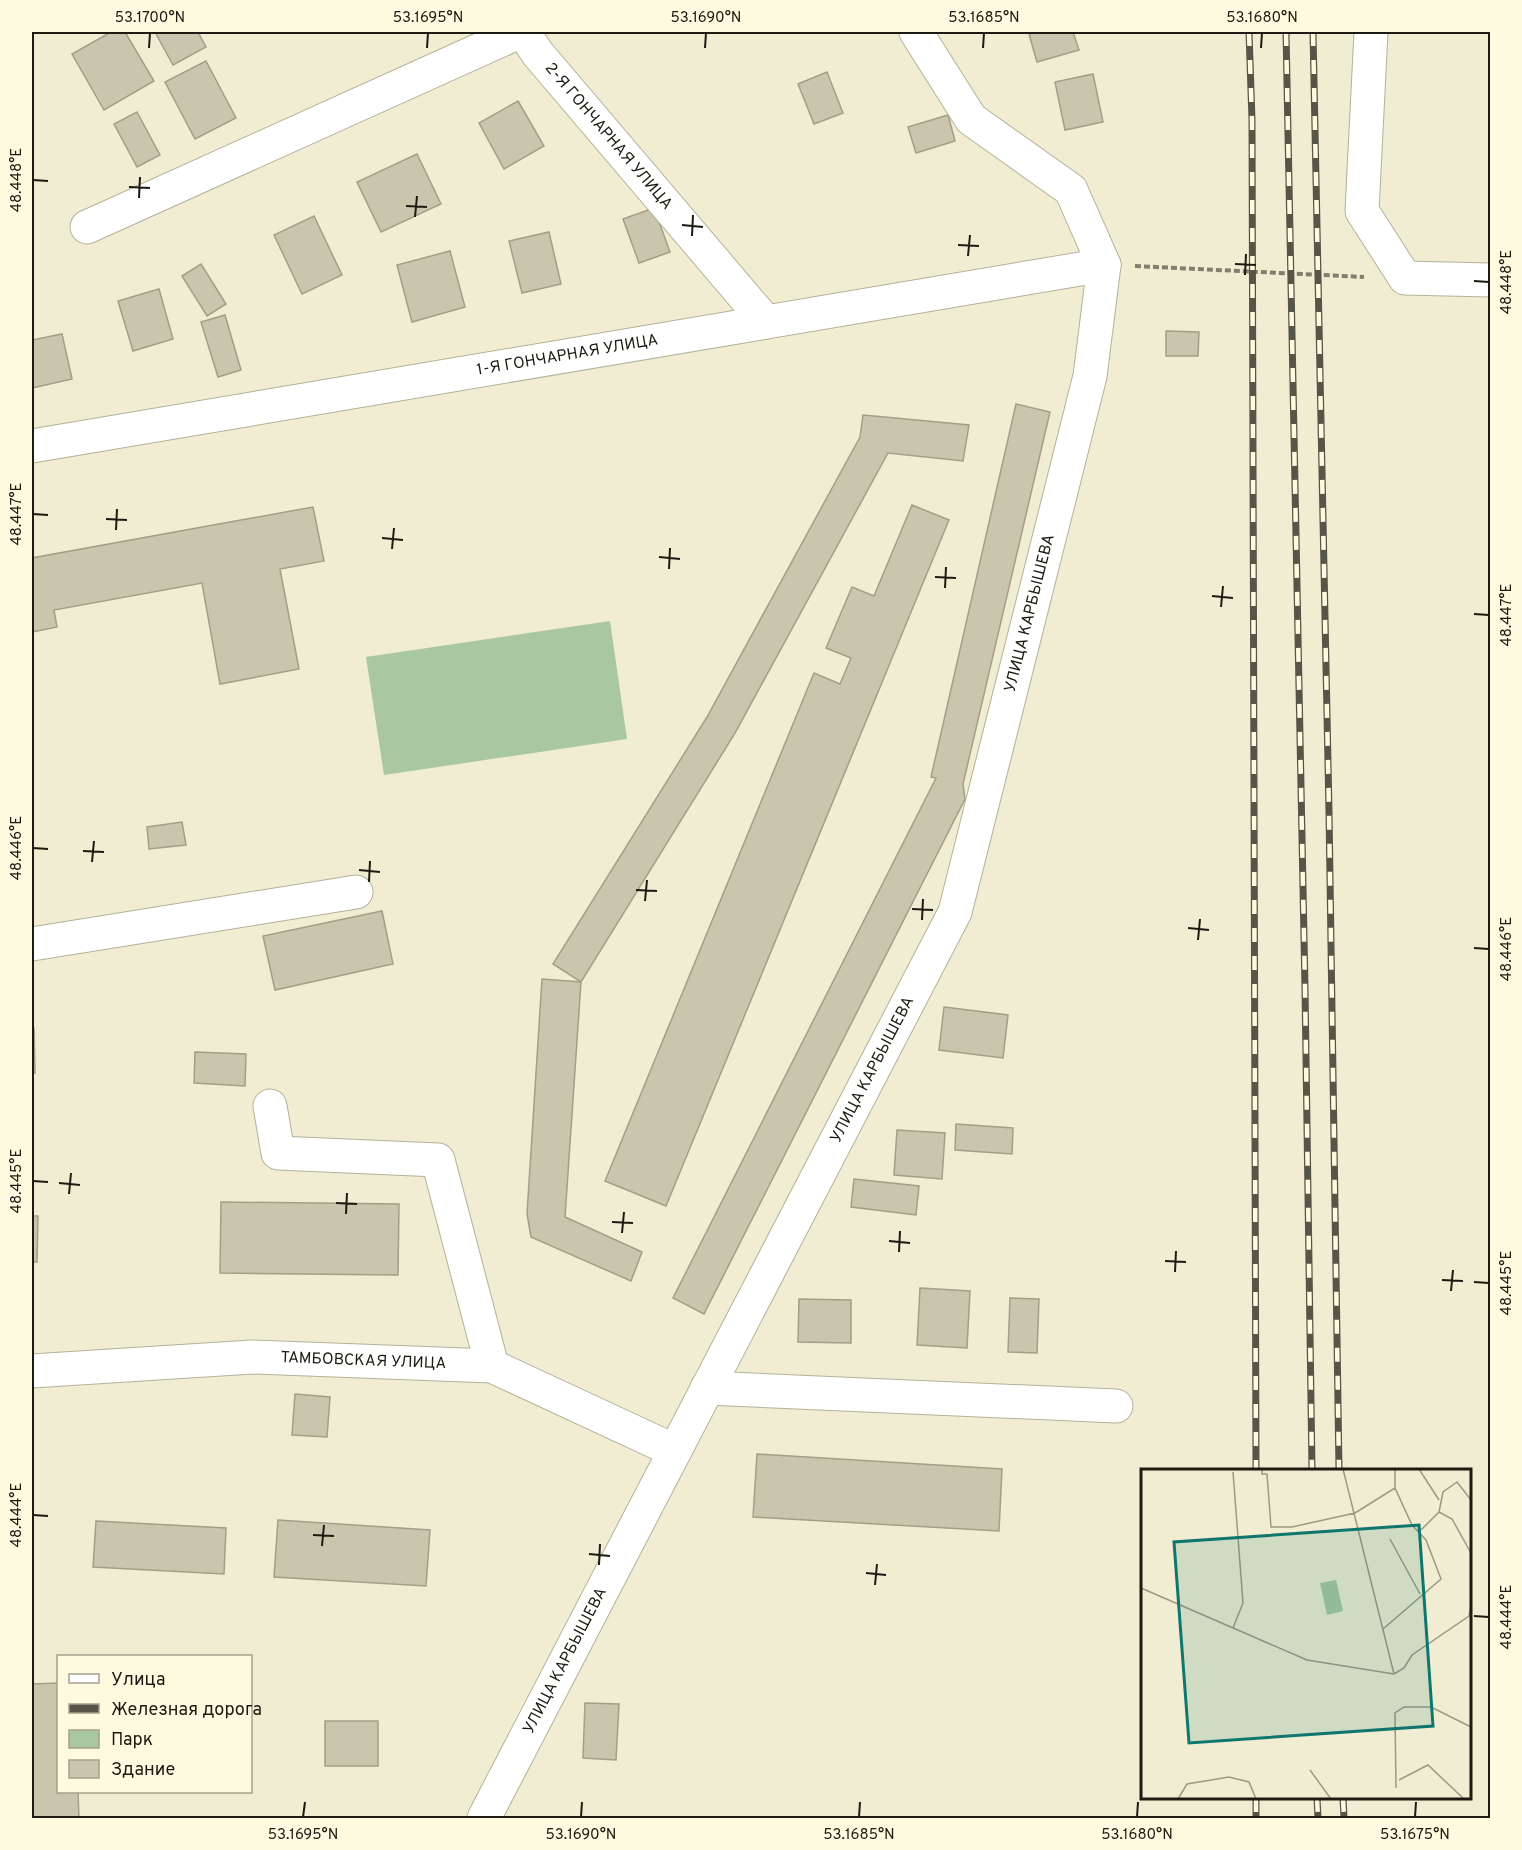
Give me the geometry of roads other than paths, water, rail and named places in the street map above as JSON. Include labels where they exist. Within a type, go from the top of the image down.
[{"type":"street","points":[[87,227],[521,32]]},
{"type":"street","name":"2-Я ГОНЧАРНАЯ УЛИЦА","points":[[521,32],[766,322]]},
{"type":"street","points":[[916,32],[971,119],[1071,190],[1104,265]]},
{"type":"street","points":[[1371,32],[1362,211],[1405,278],[1491,280]]},
{"type":"street","name":"1-Я ГОНЧАРНАЯ УЛИЦА","points":[[32,446],[1104,265]]},
{"type":"street","name":"УЛИЦА КАРБЫШЕВА","points":[[484,1818],[955,912],[1090,376],[1104,265]]},
{"type":"street","points":[[32,944],[356,892]]},
{"type":"street","points":[[270,1107],[278,1153],[438,1160],[492,1366]]},
{"type":"street","name":"ТАМБОВСКАЯ УЛИЦА","points":[[32,1371],[252,1357],[492,1366],[675,1451]]},
{"type":"street","points":[[707,1388],[1116,1406]]},
{"type":"railway","points":[[1249,32],[1252,120],[1256,1469]]},
{"type":"railway","points":[[1286,32],[1312,1469]]},
{"type":"railway","points":[[1313,32],[1329,812],[1339,1469]]},
{"type":"railway","points":[[1256,1799],[1256,1818]]},
{"type":"railway","points":[[1317,1799],[1318,1818]]},
{"type":"railway","points":[[1343,1799],[1344,1818]]}]
